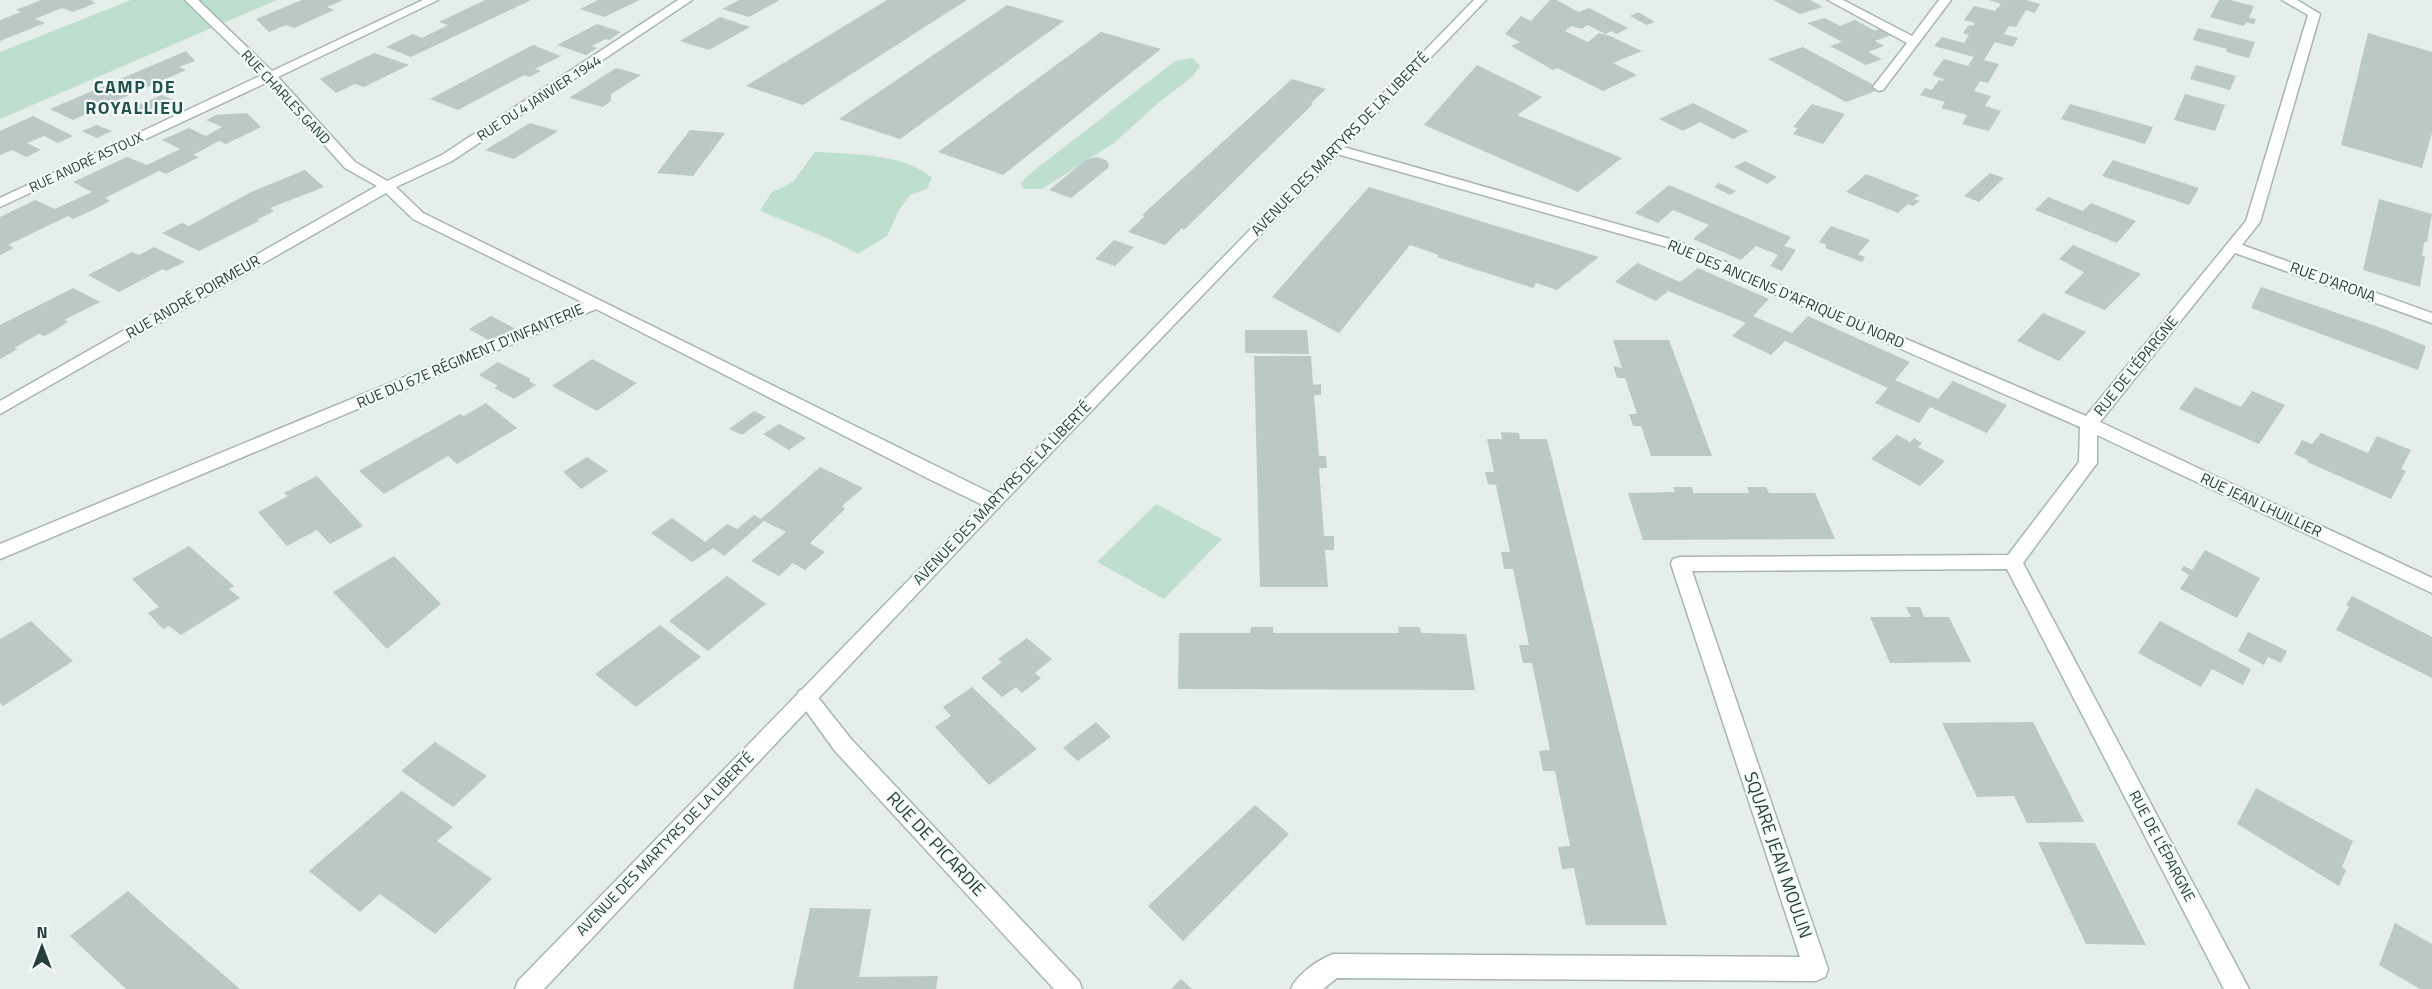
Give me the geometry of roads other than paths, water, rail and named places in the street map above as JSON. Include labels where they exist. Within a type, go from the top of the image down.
[{"type":"street","name":"RUE CHARLES GAND","points":[[191,0],[269,75],[350,165],[387,186],[418,216],[597,303]]},
{"type":"street","name":"RUE ANDRÉ ASTOUX","points":[[0,202],[432,0]]},
{"type":"street","name":"RUE DU 4 JANVIER 1944","points":[[387,186],[447,158],[686,0]]},
{"type":"street","name":"AVENUE DES MARTYRS DE LA LIBERTÉ","points":[[527,989],[806,696],[1479,0]]},
{"type":"street","points":[[1834,0],[1914,42]]},
{"type":"street","points":[[1879,87],[1945,0]]},
{"type":"street","name":"RUE DE L'ÉPARGNE","points":[[2237,989],[2013,562],[2088,463],[2089,424],[2154,341],[2253,222],[2314,14],[2288,0]]},
{"type":"street","name":"RUE DES ANCIENS D'AFRIQUE DU NORD","points":[[1335,149],[1672,244],[2089,424]]},
{"type":"street","name":"RUE ANDRÉ POIRMEUR","points":[[0,408],[387,186]]},
{"type":"street","name":"RUE D'ARONA","points":[[2234,247],[2432,318]]},
{"type":"street","name":"RUE DU 67E RÉGIMENT D'INFANTERIE","points":[[0,552],[597,303],[937,477],[993,502]]},
{"type":"street","name":"RUE JEAN LHUILLIER","points":[[2089,424],[2432,586]]},
{"type":"street","name":"SQUARE JEAN MOULIN","points":[[1303,989],[1333,966],[1816,969],[1680,564],[2013,562]]},
{"type":"street","name":"RUE DE PICARDIE","points":[[806,696],[843,745],[1070,989]]},
{"type":"district","name":"CAMP DE ROYALLIEU","points":[[135,97]]}]
